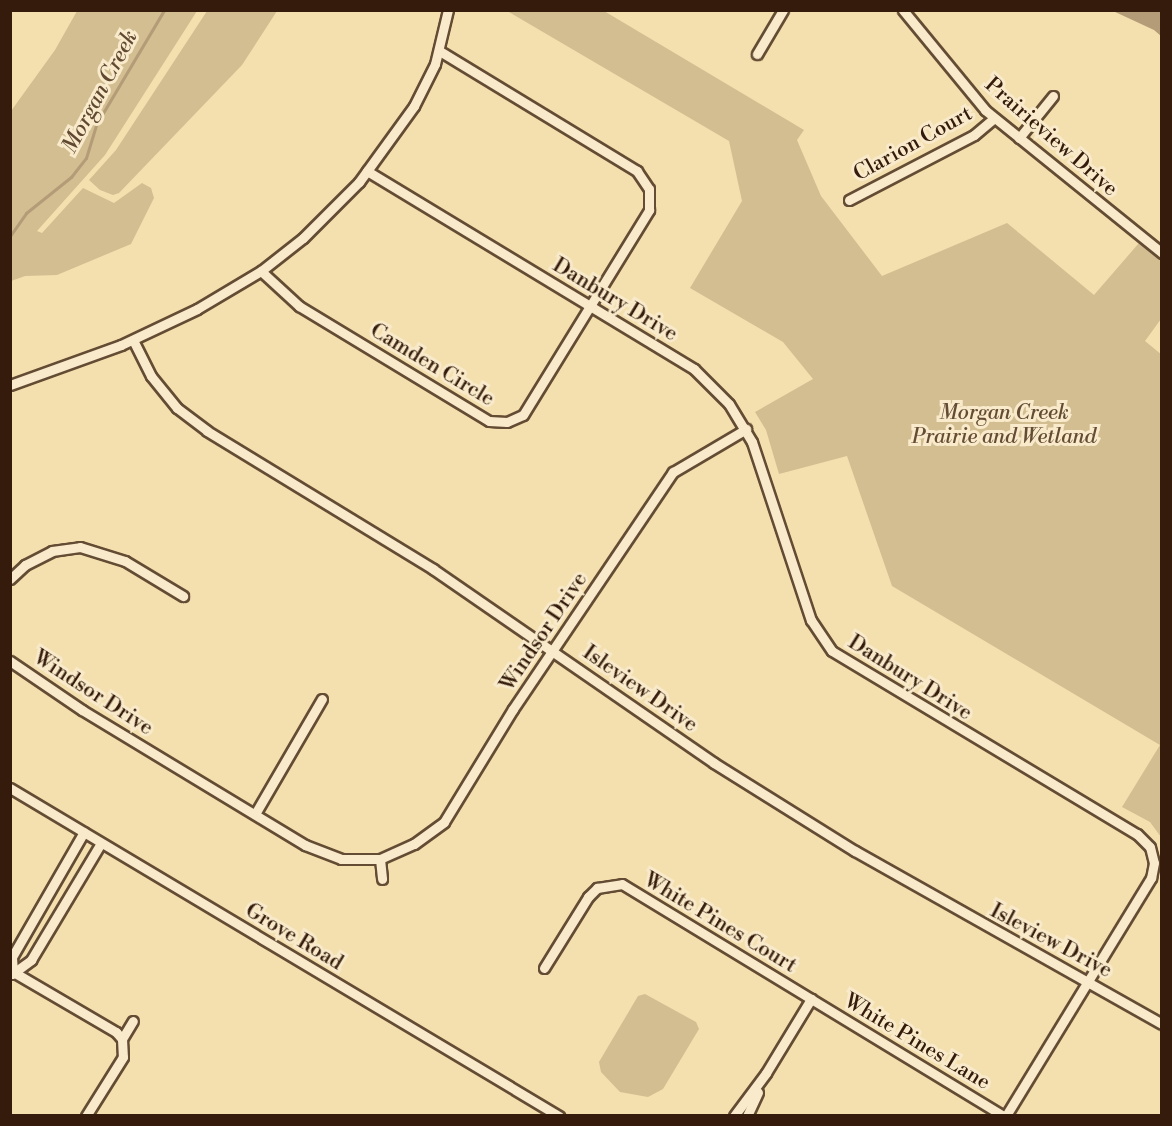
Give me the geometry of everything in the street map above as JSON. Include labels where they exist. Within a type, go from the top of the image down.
[{"type":"street","points":[[10,385],[133,340],[197,309],[261,271],[328,215],[368,171],[414,106],[440,51],[448,10]]},
{"type":"street","points":[[757,54],[783,10]]},
{"type":"street","name":"Prairieview Drive","points":[[903,10],[994,118],[1161,253]]},
{"type":"street","name":"Camden Circle","points":[[261,271],[299,306],[489,421],[507,422],[523,415],[649,210],[649,189],[637,171],[440,51]]},
{"type":"street","points":[[1019,138],[1053,96]]},
{"type":"street","name":"Clarion Court","points":[[849,200],[974,135],[994,118]]},
{"type":"street","name":"Danbury Drive","points":[[368,171],[694,369],[724,397],[746,429],[811,620],[832,651],[1137,834],[1149,847],[1154,863],[1150,878],[1005,1116]]},
{"type":"street","name":"Isleview Drive","points":[[133,340],[151,376],[177,408],[207,431],[431,567],[714,763],[855,851],[975,922],[1089,980],[1161,1024]]},
{"type":"street","name":"Windsor Drive","points":[[10,661],[82,710],[324,854],[341,859],[380,859],[414,844],[444,822],[553,650],[672,472],[746,429]]},
{"type":"street","points":[[10,579],[25,565],[52,551],[80,547],[124,561],[183,596]]},
{"type":"street","points":[[255,814],[322,699]]},
{"type":"street","name":"Grove Road","points":[[10,788],[559,1116]]},
{"type":"street","points":[[12,973],[12,957],[84,832]]},
{"type":"street","points":[[12,973],[31,960],[101,843]]},
{"type":"street","points":[[380,859],[382,879]]},
{"type":"street","name":"White Pines Court","points":[[544,968],[588,897],[597,888],[622,884],[811,999]]},
{"type":"street","points":[[12,973],[116,1032],[122,1039]]},
{"type":"street","points":[[734,1116],[766,1073],[811,999]]},
{"type":"street","name":"White Pines Lane","points":[[811,999],[1005,1116]]},
{"type":"street","points":[[86,1116],[123,1057],[122,1039],[134,1021]]},
{"type":"street","points":[[747,1116],[766,1073]]},
{"type":"green space","points":[[77,11],[197,11],[105,155],[37,231],[42,233],[83,188],[114,203],[142,183],[151,188],[154,198],[131,244],[57,275],[25,276],[11,281],[11,111],[55,50]]},
{"type":"green space","points":[[207,11],[277,11],[242,65],[119,193],[113,195],[100,190],[89,180],[116,150]]},
{"type":"green space","name":"Morgan Creek Prairie and Wetland","points":[[507,11],[604,11],[804,130],[797,140],[821,196],[882,276],[1007,223],[1094,295],[1139,243],[1161,261],[1161,319],[1145,341],[1162,355],[1161,837],[1150,822],[1122,807],[1160,745],[892,586],[847,456],[779,474],[766,430],[755,412],[813,379],[783,342],[690,288],[742,201],[729,141]]},
{"type":"green space","points":[[645,994],[696,1022],[699,1029],[663,1089],[648,1097],[620,1092],[601,1072],[599,1062],[638,996]]},
{"type":"shaded area","points":[[1113,11],[1161,11],[1161,36],[1154,30]]},
{"type":"waterway","name":"Morgan Creek","points":[[10,236],[26,213],[71,177],[86,158],[97,123],[164,10]]}]
